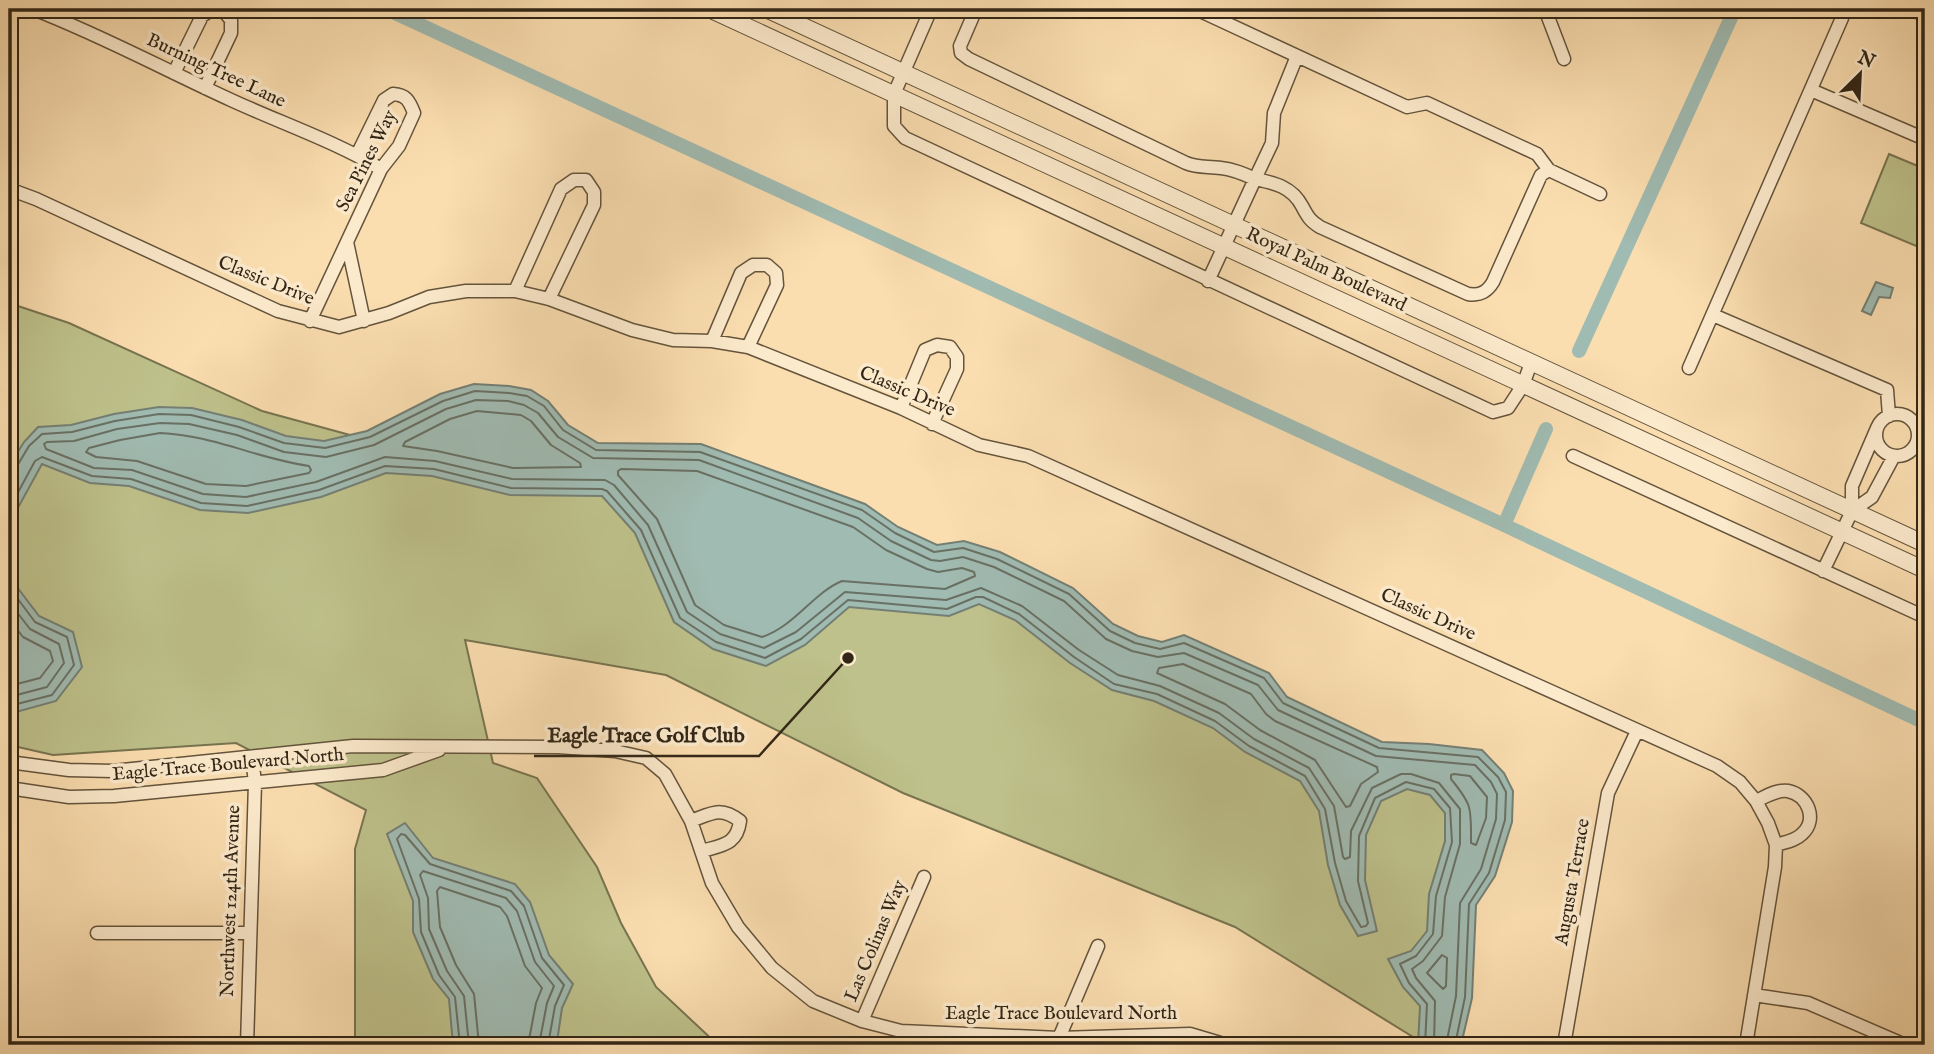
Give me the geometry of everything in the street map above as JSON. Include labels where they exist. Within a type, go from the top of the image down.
[{"type":"street","name":"Burning Tree Lane","points":[[33,9],[78,26],[174,74],[357,155],[382,169]]},
{"type":"street","name":"Royal Palm Boulevard","points":[[709,9],[1925,570]]},
{"type":"street","name":"Royal Palm Boulevard","points":[[766,9],[1925,544]]},
{"type":"street","points":[[931,9],[894,93],[894,126],[905,138],[1493,412],[1508,408],[1523,385],[1531,363]]},
{"type":"street","points":[[976,9],[960,46],[961,53],[969,59],[1185,163],[1202,168],[1237,171],[1255,179],[1276,183],[1298,200],[1307,217],[1320,227],[1475,295],[1486,292],[1493,282],[1541,175],[1549,170]]},
{"type":"street","points":[[1196,9],[1407,107],[1427,103],[1537,154],[1549,170],[1600,194]]},
{"type":"street","points":[[1545,9],[1564,60]]},
{"type":"street","points":[[174,74],[202,16],[211,10],[223,10],[231,20],[231,33],[205,88]]},
{"type":"street","points":[[1689,368],[1842,18]]},
{"type":"street","points":[[1208,281],[1272,143],[1275,113],[1297,56]]},
{"type":"street","points":[[1811,89],[1925,139]]},
{"type":"street","name":"Sea Pines Way","points":[[310,321],[382,169],[399,146],[414,113],[410,100],[403,95],[393,94],[384,100],[357,155]]},
{"type":"street","points":[[515,291],[561,188],[574,180],[586,180],[594,192],[594,205],[549,299]]},
{"type":"street","name":"Classic Drive","points":[[9,189],[278,311],[310,321],[339,327],[364,321],[429,297],[466,290],[515,291],[549,299],[632,330],[673,340],[712,341],[748,348],[901,408],[979,444],[1028,456],[1717,766],[1740,782],[1756,801],[1776,845],[1775,867],[1746,1045]]},
{"type":"street","points":[[347,242],[364,321]]},
{"type":"street","points":[[712,341],[741,273],[753,265],[767,265],[776,273],[777,285],[748,348]]},
{"type":"street","points":[[1713,314],[1887,390],[1889,416]]},
{"type":"street","points":[[901,408],[925,350],[937,345],[950,347],[957,357],[957,369],[932,424]]},
{"type":"street","points":[[1823,571],[1852,511],[1852,486],[1877,428],[1883,419],[1903,416],[1914,423],[1920,445],[1908,453],[1894,456],[1887,454],[1877,443],[1877,428]]},
{"type":"street","points":[[1573,456],[1925,617]]},
{"type":"street","points":[[1852,511],[1872,497],[1894,456]]},
{"type":"street","name":"Augusta Terrace","points":[[1564,1045],[1608,793],[1637,731]]},
{"type":"street","name":"Eagle Trace Boulevard North","points":[[9,762],[69,770],[113,771],[353,746],[570,748],[615,751],[646,758],[665,774],[691,821],[712,883],[738,927],[772,968],[813,1001],[862,1021],[901,1031],[1059,1038],[1190,1034],[1227,1045]]},
{"type":"street","name":"Eagle Trace Boulevard North","points":[[9,788],[80,796],[114,796],[254,783],[383,770],[446,747]]},
{"type":"street","name":"Northwest 124th Avenue","points":[[247,1045],[254,783],[252,758]]},
{"type":"street","points":[[1756,801],[1780,791],[1790,791],[1804,800],[1810,810],[1810,821],[1805,832],[1794,840],[1776,845]]},
{"type":"street","points":[[691,821],[715,811],[730,813],[740,821],[739,832],[729,843],[702,851]]},
{"type":"street","name":"Las Colinas Way","points":[[862,1021],[924,877]]},
{"type":"street","points":[[97,933],[248,933]]},
{"type":"street","points":[[1059,1038],[1098,946]]},
{"type":"street","points":[[1754,995],[1808,1003],[1905,1045]]},
{"type":"green space","points":[[1889,154],[1925,169],[1925,238],[1921,248],[1861,223]]},
{"type":"green space","points":[[9,303],[69,323],[262,411],[383,444],[755,487],[1471,809],[1426,1045],[1235,927],[903,793],[666,675],[465,640],[493,763],[537,778],[597,867],[621,923],[656,987],[718,1045],[355,1045],[355,849],[366,810],[236,743],[53,755],[9,745]]},
{"type":"water","points":[[1876,282],[1893,288],[1890,298],[1879,297],[1871,315],[1862,311]]},
{"type":"water","points":[[474,384],[531,390],[548,401],[568,425],[598,443],[701,444],[865,504],[898,527],[937,545],[964,541],[1000,552],[1073,588],[1113,624],[1138,636],[1162,642],[1184,635],[1269,673],[1287,697],[1382,742],[1482,750],[1504,773],[1513,791],[1512,822],[1495,876],[1476,905],[1472,998],[1461,1045],[1418,1045],[1420,1006],[1403,987],[1388,959],[1411,951],[1427,931],[1429,894],[1445,841],[1445,813],[1430,795],[1407,789],[1381,801],[1366,835],[1365,880],[1377,931],[1358,936],[1340,905],[1328,865],[1319,811],[1300,781],[1245,752],[1213,728],[1154,701],[1112,690],[1070,663],[1015,620],[979,604],[949,616],[849,607],[805,645],[766,666],[713,649],[674,622],[635,533],[602,496],[510,495],[432,476],[386,473],[321,497],[248,513],[200,510],[129,486],[90,483],[42,464],[9,524],[9,466],[24,442],[38,427],[71,425],[114,414],[159,407],[192,408],[242,420],[286,436],[324,441],[367,431],[440,394]]},
{"type":"water","points":[[9,564],[11,579],[39,616],[73,632],[82,667],[56,701],[9,714]]},
{"type":"water","points":[[405,823],[433,858],[515,884],[530,902],[549,955],[573,984],[562,1008],[554,1045],[453,1045],[449,999],[433,979],[413,932],[413,901],[387,834]]},
{"type":"waterway","points":[[386,9],[1504,525],[1925,723]]},
{"type":"waterway","points":[[1579,351],[1735,9]]},
{"type":"waterway","points":[[1907,9],[1925,16]]},
{"type":"waterway","points":[[1504,525],[1546,429]]},
{"type":"place","name":"Eagle Trace Golf Club","points":[[848,658]]}]
